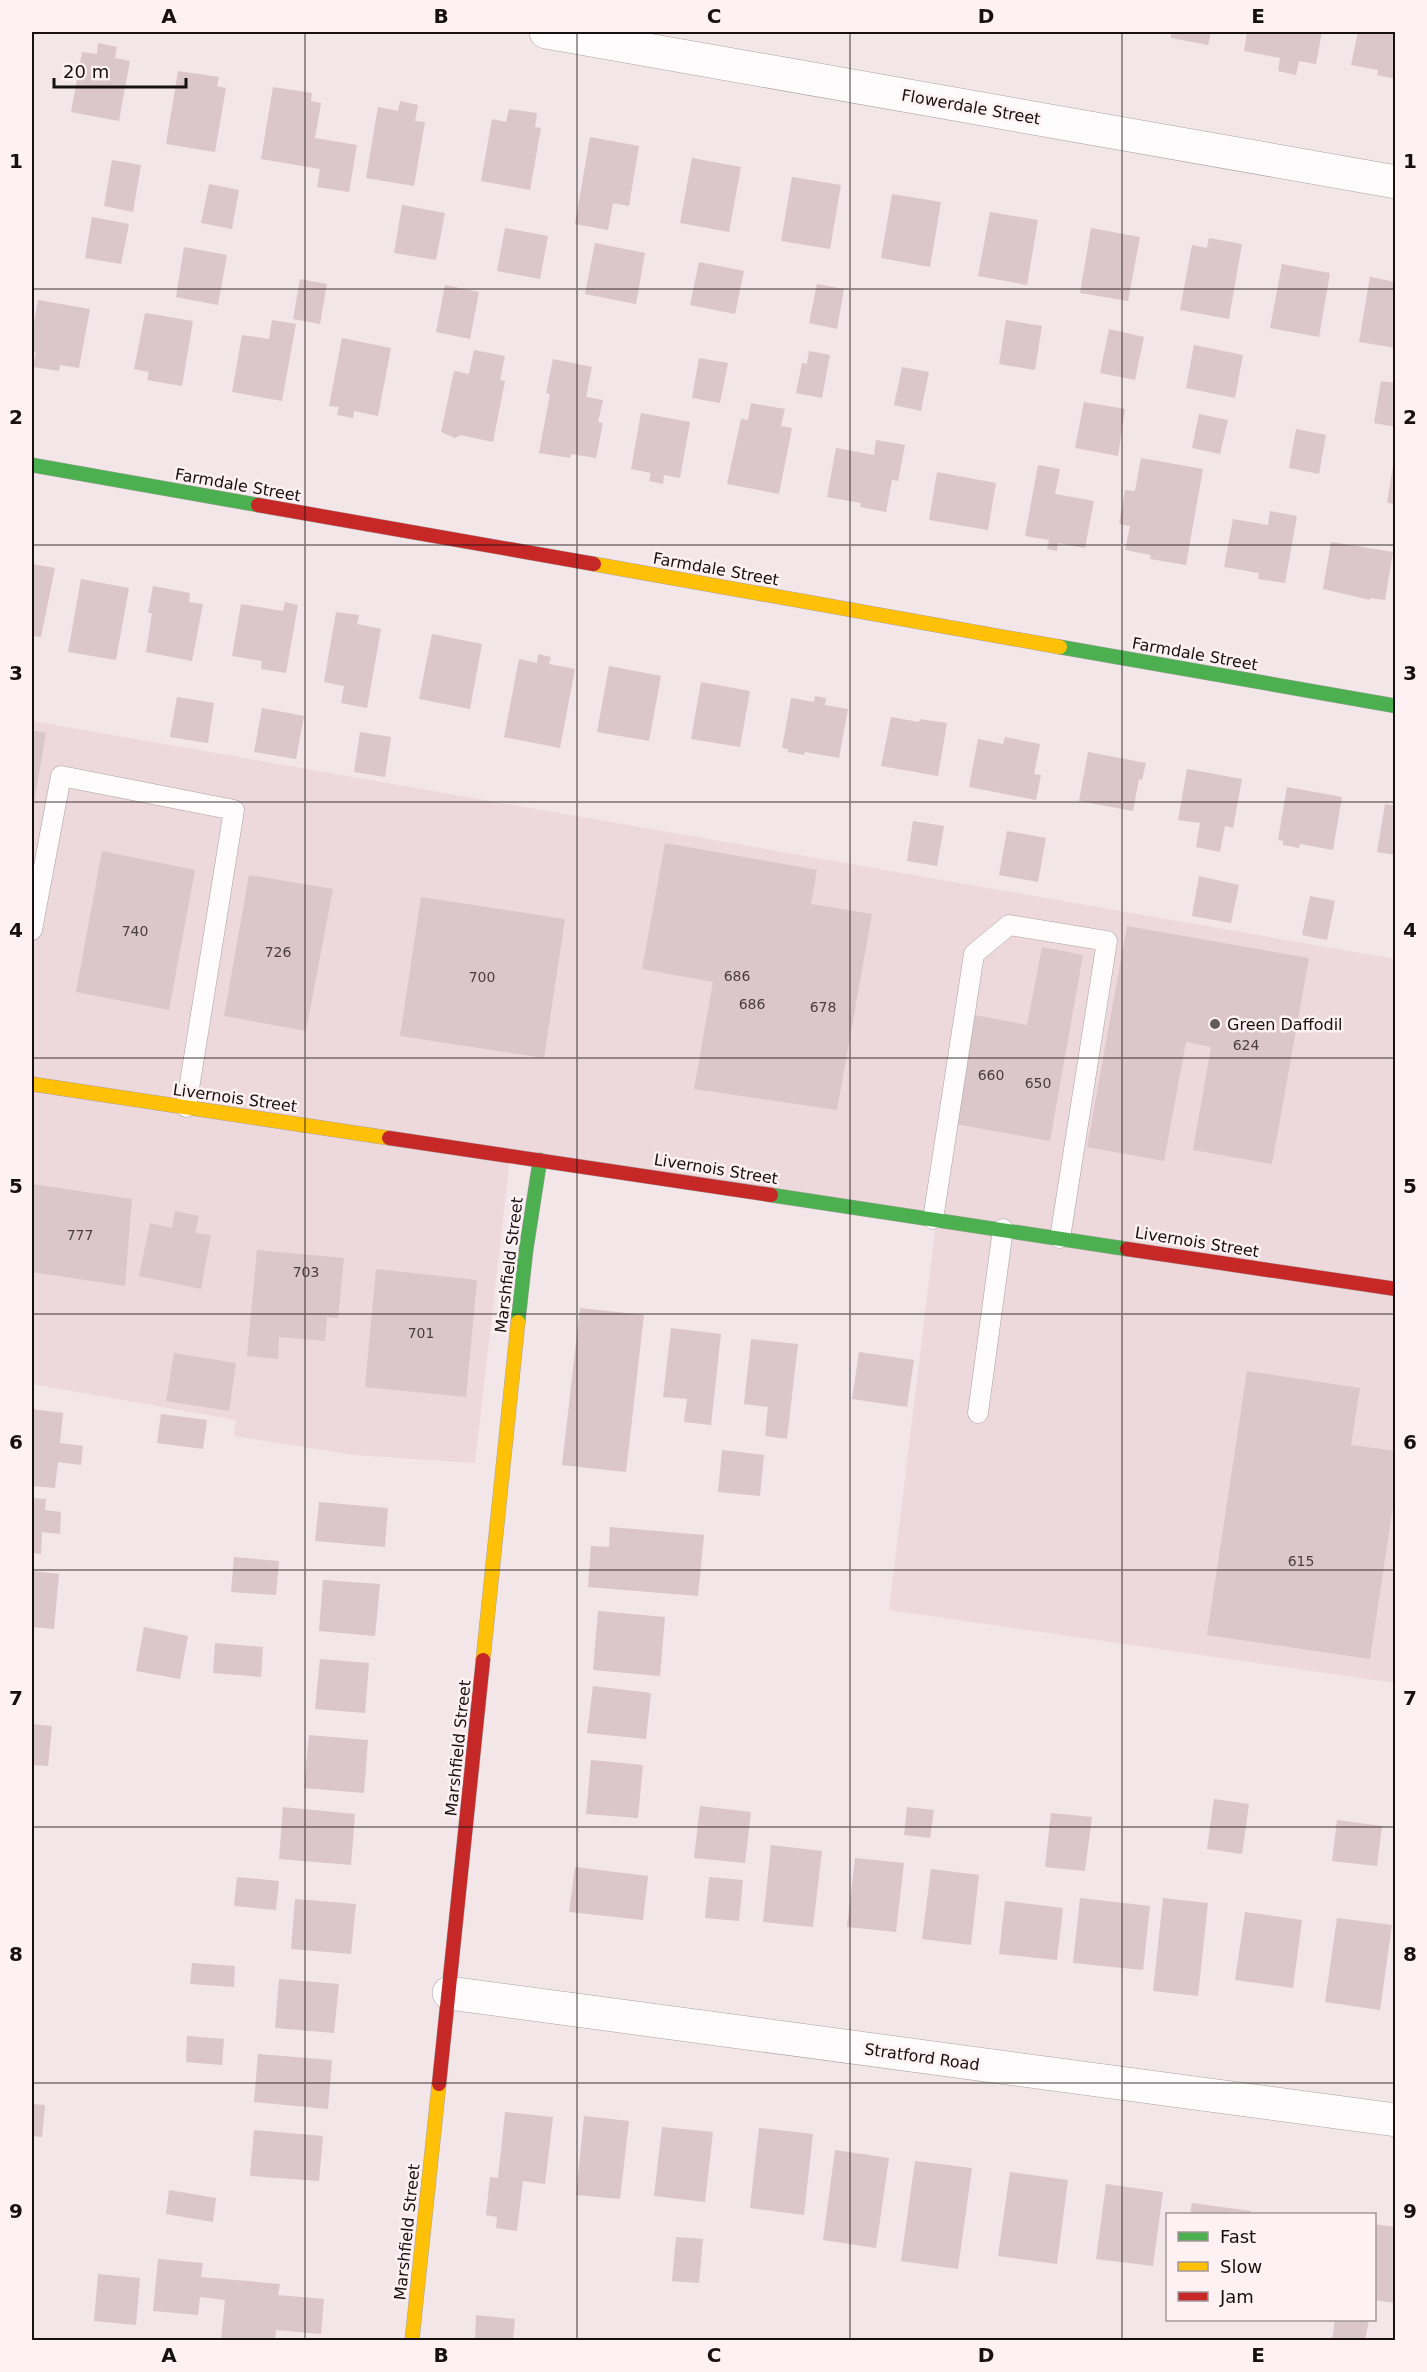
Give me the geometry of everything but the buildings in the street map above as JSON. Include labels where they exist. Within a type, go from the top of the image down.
[{"type":"street","name":"Flowerdale Street","points":[[546,32],[1395,182]]},
{"type":"street","name":"Farmdale Street","points":[[32,465],[1395,706]]},
{"type":"street","name":"Livernois Street","points":[[32,1084],[1395,1289]]},
{"type":"street","name":"Marshfield Street","points":[[412,2340],[526,1250],[540,1160]]},
{"type":"street","name":"Stratford Road","points":[[449,1993],[1395,2120]]},
{"type":"lane","points":[[32,930],[61,776],[234,810],[186,1107]]},
{"type":"lane","points":[[933,1219],[974,954],[1009,925],[1107,941],[1060,1238]]},
{"type":"lane","points":[[978,1413],[1002,1230]]},
{"type":"shaded area","points":[[32,721],[1395,959],[1395,1683],[889,1610],[936,1223],[511,1150],[475,1463],[355,1455],[234,1436],[236,1420],[32,1384]]},
{"type":"traffic: fast","points":[[32,465],[258,505]]},
{"type":"traffic: fast","points":[[1060,647],[1396,706]]},
{"type":"traffic: fast","points":[[518,1322],[540,1160]]},
{"type":"traffic: fast","points":[[771,1195],[1127,1249]]},
{"type":"traffic: slow","points":[[594,564],[1060,647]]},
{"type":"traffic: slow","points":[[32,1084],[389,1138]]},
{"type":"traffic: slow","points":[[483,1660],[518,1322]]},
{"type":"traffic: slow","points":[[412,2340],[439,2084]]},
{"type":"traffic: jam","points":[[258,505],[594,564]]},
{"type":"traffic: jam","points":[[389,1138],[771,1195]]},
{"type":"traffic: jam","points":[[1127,1249],[1396,1289]]},
{"type":"traffic: jam","points":[[439,2084],[483,1660]]},
{"type":"place","name":"Green Daffodil","points":[[1215,1024]]}]
